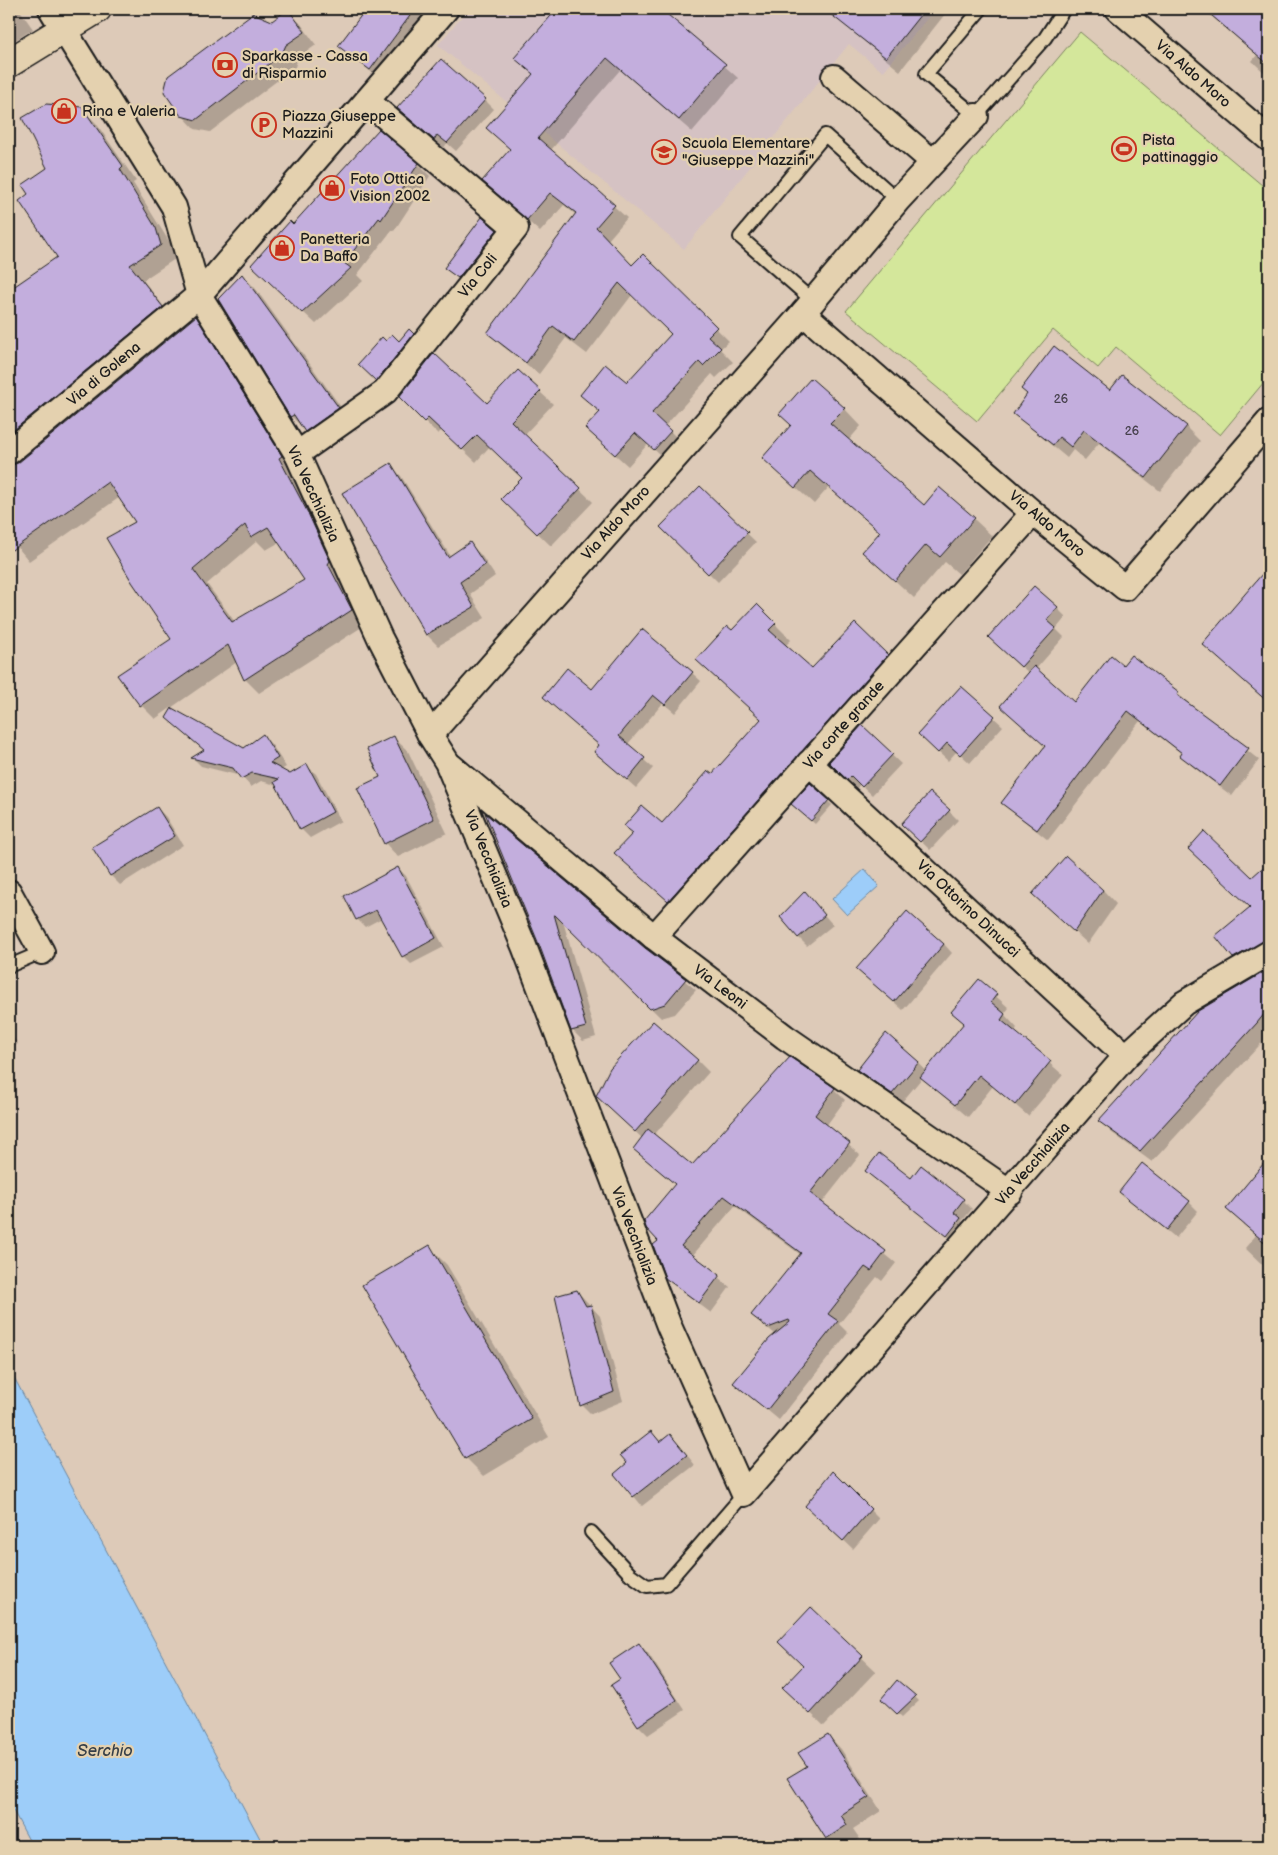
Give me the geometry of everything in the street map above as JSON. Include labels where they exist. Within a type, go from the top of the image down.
[{"type":"main road","points":[[9,63],[58,19],[97,9]]},
{"type":"street","points":[[199,295],[446,9]]},
{"type":"street","name":"Via Aldo Moro","points":[[1118,9],[1269,139]]},
{"type":"street","points":[[58,19],[174,207],[199,295]]},
{"type":"street","points":[[834,77],[933,162]]},
{"type":"street","name":"Via Coli","points":[[297,454],[386,392],[516,228],[368,101]]},
{"type":"street","name":"Via Aldo Moro","points":[[430,734],[808,307],[898,200],[976,116]]},
{"type":"street","name":"Via di Golena","points":[[9,452],[199,295]]},
{"type":"street","name":"Via Vecchializia","points":[[199,295],[297,454],[380,638],[446,762],[524,946],[669,1326],[744,1494],[1010,1192],[1126,1056],[1184,1003],[1269,953]]},
{"type":"street","name":"Via Aldo Moro","points":[[808,307],[1034,514],[1125,588],[1269,421]]},
{"type":"street","name":"Via corte grande","points":[[654,937],[1034,514]]},
{"type":"street","name":"Via Leoni","points":[[446,762],[654,937],[786,1037],[1010,1192]]},
{"type":"street","name":"Via Ottorino Dinucci","points":[[809,763],[1126,1056]]},
{"type":"street","points":[[9,892],[42,952]]},
{"type":"lane","points":[[981,9],[926,74],[976,116],[1045,38],[1064,9]]},
{"type":"lane","points":[[808,307],[740,238],[825,135],[898,200]]},
{"type":"lane","points":[[9,966],[42,952]]},
{"type":"lane","points":[[591,1532],[630,1574],[647,1586],[666,1584],[744,1494]]},
{"type":"shaded area","name":"Scuola Elementare \"Giuseppe Mazzini\"","points":[[468,9],[935,9],[883,72],[849,44],[684,249],[438,45]]},
{"type":"green space","points":[[1080,32],[1269,191],[1269,376],[1220,435],[1116,347],[1098,368],[1053,330],[977,421],[846,311]]},
{"type":"water","points":[[865,869],[879,886],[847,915],[832,899]]},
{"type":"water","name":"Serchio","points":[[9,1368],[264,1846],[32,1846],[9,1803]]},
{"type":"building","name":"Sparkasse - Cassa di Risparmio","points":[[288,9],[305,32],[286,45],[282,54],[196,120],[181,116],[164,92],[168,76],[253,13],[272,21]]},
{"type":"building","points":[[366,9],[415,9],[370,70],[338,46]]},
{"type":"building","points":[[557,9],[661,9],[726,64],[679,120],[607,58],[538,138],[615,205],[596,227],[632,265],[643,254],[717,327],[708,336],[721,348],[703,366],[699,362],[652,413],[671,431],[654,450],[635,433],[615,455],[585,428],[600,412],[580,395],[605,364],[627,382],[671,334],[619,283],[574,342],[553,326],[526,363],[487,333],[576,213],[550,193],[527,220],[482,181],[510,149],[486,128],[533,74],[514,58]]},
{"type":"building","points":[[824,9],[925,9],[886,58]]},
{"type":"building","points":[[1204,9],[1269,9],[1269,65]]},
{"type":"building","points":[[441,59],[486,99],[447,143],[437,135],[434,140],[397,108]]},
{"type":"building","points":[[46,104],[82,107],[123,166],[120,169],[156,228],[161,245],[130,265],[163,307],[9,434],[9,290],[57,257],[19,201],[28,194],[22,185],[47,168],[22,118]]},
{"type":"building","points":[[379,129],[419,163],[381,220],[379,218],[344,263],[351,268],[302,313],[251,265],[290,221],[293,224]]},
{"type":"building","points":[[482,217],[497,230],[458,278],[444,268]]},
{"type":"building","points":[[242,274],[339,408],[305,432],[294,415],[290,417],[218,299]]},
{"type":"building","points":[[196,316],[282,456],[279,458],[308,513],[330,561],[328,564],[352,610],[244,680],[228,645],[140,706],[117,675],[171,639],[132,582],[106,538],[135,522],[108,482],[9,552],[9,465],[18,463]],"holes":[[[245,525],[251,537],[268,527],[304,580],[232,622],[193,569]]]},
{"type":"building","points":[[409,329],[414,334],[376,381],[358,364],[382,337],[386,341],[392,334],[399,341]]},
{"type":"building","points":[[1054,346],[1110,390],[1122,375],[1187,426],[1146,478],[1084,430],[1071,447],[1059,437],[1053,445],[1013,414],[1027,394],[1021,389]]},
{"type":"building","points":[[434,353],[487,403],[518,370],[541,391],[511,421],[581,488],[537,534],[501,499],[522,478],[477,435],[462,450],[428,418],[424,422],[399,397]]},
{"type":"building","points":[[811,378],[845,408],[830,423],[924,505],[939,487],[975,518],[940,557],[926,545],[895,581],[862,552],[880,532],[810,471],[795,488],[762,458],[791,425],[779,414]]},
{"type":"building","points":[[391,463],[448,557],[470,542],[485,565],[460,582],[474,607],[426,635],[342,493]]},
{"type":"building","points":[[700,486],[748,532],[708,574],[660,527]]},
{"type":"building","points":[[1269,566],[1269,626],[1264,632],[1269,648],[1269,703],[1202,644]]},
{"type":"building","points":[[1034,586],[1058,607],[1047,620],[1056,628],[1021,667],[988,637]]},
{"type":"building","points":[[757,604],[776,623],[769,630],[812,668],[855,623],[888,655],[668,901],[614,853],[633,833],[624,826],[642,806],[662,823],[708,771],[712,774],[761,719],[696,660],[727,626],[732,630]]},
{"type":"building","points":[[642,629],[693,672],[665,705],[653,695],[619,736],[645,758],[627,780],[594,752],[599,745],[543,697],[567,668],[592,689]]},
{"type":"building","points":[[1111,655],[1123,665],[1131,655],[1179,692],[1177,695],[1249,748],[1220,786],[1180,756],[1182,753],[1128,711],[1037,830],[1001,803],[1045,746],[1000,706],[1034,666],[1074,702]]},
{"type":"building","points":[[961,686],[995,716],[960,755],[947,743],[938,753],[918,734]]},
{"type":"building","points":[[172,708],[244,748],[263,734],[278,758],[270,763],[290,774],[307,764],[333,812],[300,830],[274,782],[279,779],[252,773],[241,779],[233,768],[191,758],[204,750],[166,718]]},
{"type":"building","points":[[862,725],[893,754],[862,787],[851,776],[847,780],[829,762]]},
{"type":"building","points":[[394,736],[434,819],[384,844],[357,788],[380,777],[367,749]]},
{"type":"building","points":[[810,783],[829,800],[811,821],[791,804]]},
{"type":"building","points":[[930,792],[950,810],[920,842],[901,824]]},
{"type":"building","points":[[157,807],[175,836],[110,876],[92,847]]},
{"type":"building","points":[[485,813],[645,948],[686,979],[665,1004],[650,1009],[554,914],[586,1027],[571,1031],[540,947]]},
{"type":"building","points":[[1204,831],[1252,877],[1269,862],[1269,939],[1233,958],[1215,936],[1250,907],[1188,849]]},
{"type":"building","points":[[1066,856],[1103,890],[1074,932],[1032,894]]},
{"type":"building","points":[[398,867],[436,938],[402,957],[376,910],[356,920],[344,896]]},
{"type":"building","points":[[805,891],[825,915],[798,938],[780,917]]},
{"type":"building","points":[[907,911],[944,944],[894,1002],[856,969]]},
{"type":"building","points":[[1269,969],[1269,1008],[1140,1151],[1098,1121],[1198,1011]]},
{"type":"building","points":[[979,979],[997,994],[991,1002],[1005,1014],[1001,1020],[1051,1061],[1015,1105],[979,1075],[955,1105],[920,1077],[964,1023],[951,1012]]},
{"type":"building","points":[[653,1021],[698,1060],[635,1132],[596,1096],[610,1068]]},
{"type":"building","points":[[886,1033],[919,1062],[892,1094],[857,1070]]},
{"type":"building","points":[[790,1057],[835,1088],[815,1115],[850,1143],[810,1193],[886,1251],[871,1271],[865,1267],[828,1314],[838,1321],[767,1410],[733,1383],[769,1339],[790,1322],[789,1320],[768,1328],[751,1315],[801,1253],[724,1196],[681,1246],[720,1275],[699,1303],[665,1278],[653,1245],[658,1241],[646,1228],[644,1221],[675,1184],[633,1149],[648,1129],[692,1165]]},
{"type":"building","points":[[879,1153],[911,1178],[921,1165],[964,1199],[954,1212],[961,1218],[947,1236],[865,1171]]},
{"type":"building","points":[[1269,1157],[1269,1246],[1226,1209]]},
{"type":"building","points":[[1142,1163],[1190,1201],[1167,1230],[1119,1192]]},
{"type":"building","points":[[430,1245],[532,1419],[465,1459],[362,1285]]},
{"type":"building","points":[[577,1290],[586,1306],[591,1305],[614,1392],[580,1406],[555,1296]]},
{"type":"building","points":[[651,1431],[660,1442],[670,1434],[687,1455],[633,1497],[614,1474],[627,1463],[620,1455]]},
{"type":"building","points":[[833,1471],[871,1509],[843,1541],[805,1506]]},
{"type":"building","points":[[811,1607],[863,1656],[810,1714],[782,1688],[803,1666],[778,1642]]},
{"type":"building","points":[[639,1643],[677,1700],[638,1726],[611,1685],[620,1679],[609,1663]]},
{"type":"building","points":[[897,1680],[916,1696],[897,1714],[881,1699]]},
{"type":"building","points":[[828,1734],[869,1797],[841,1815],[847,1825],[826,1839],[787,1778],[807,1766],[798,1753]]},
{"type":"place","name":"Sparkasse - Cassa di Risparmio","points":[[225,65]]},
{"type":"place","name":"Rina e Valeria","points":[[64,111]]},
{"type":"place","name":"Piazza Giuseppe Mazzini","points":[[264,125]]},
{"type":"place","name":"Pista pattinaggio","points":[[1124,149]]},
{"type":"place","name":"Scuola Elementare \"Giuseppe Mazzini\"","points":[[664,152]]},
{"type":"place","name":"Foto Ottica Vision 2002","points":[[332,188]]},
{"type":"place","name":"Panetteria Da Baffo","points":[[282,248]]}]
